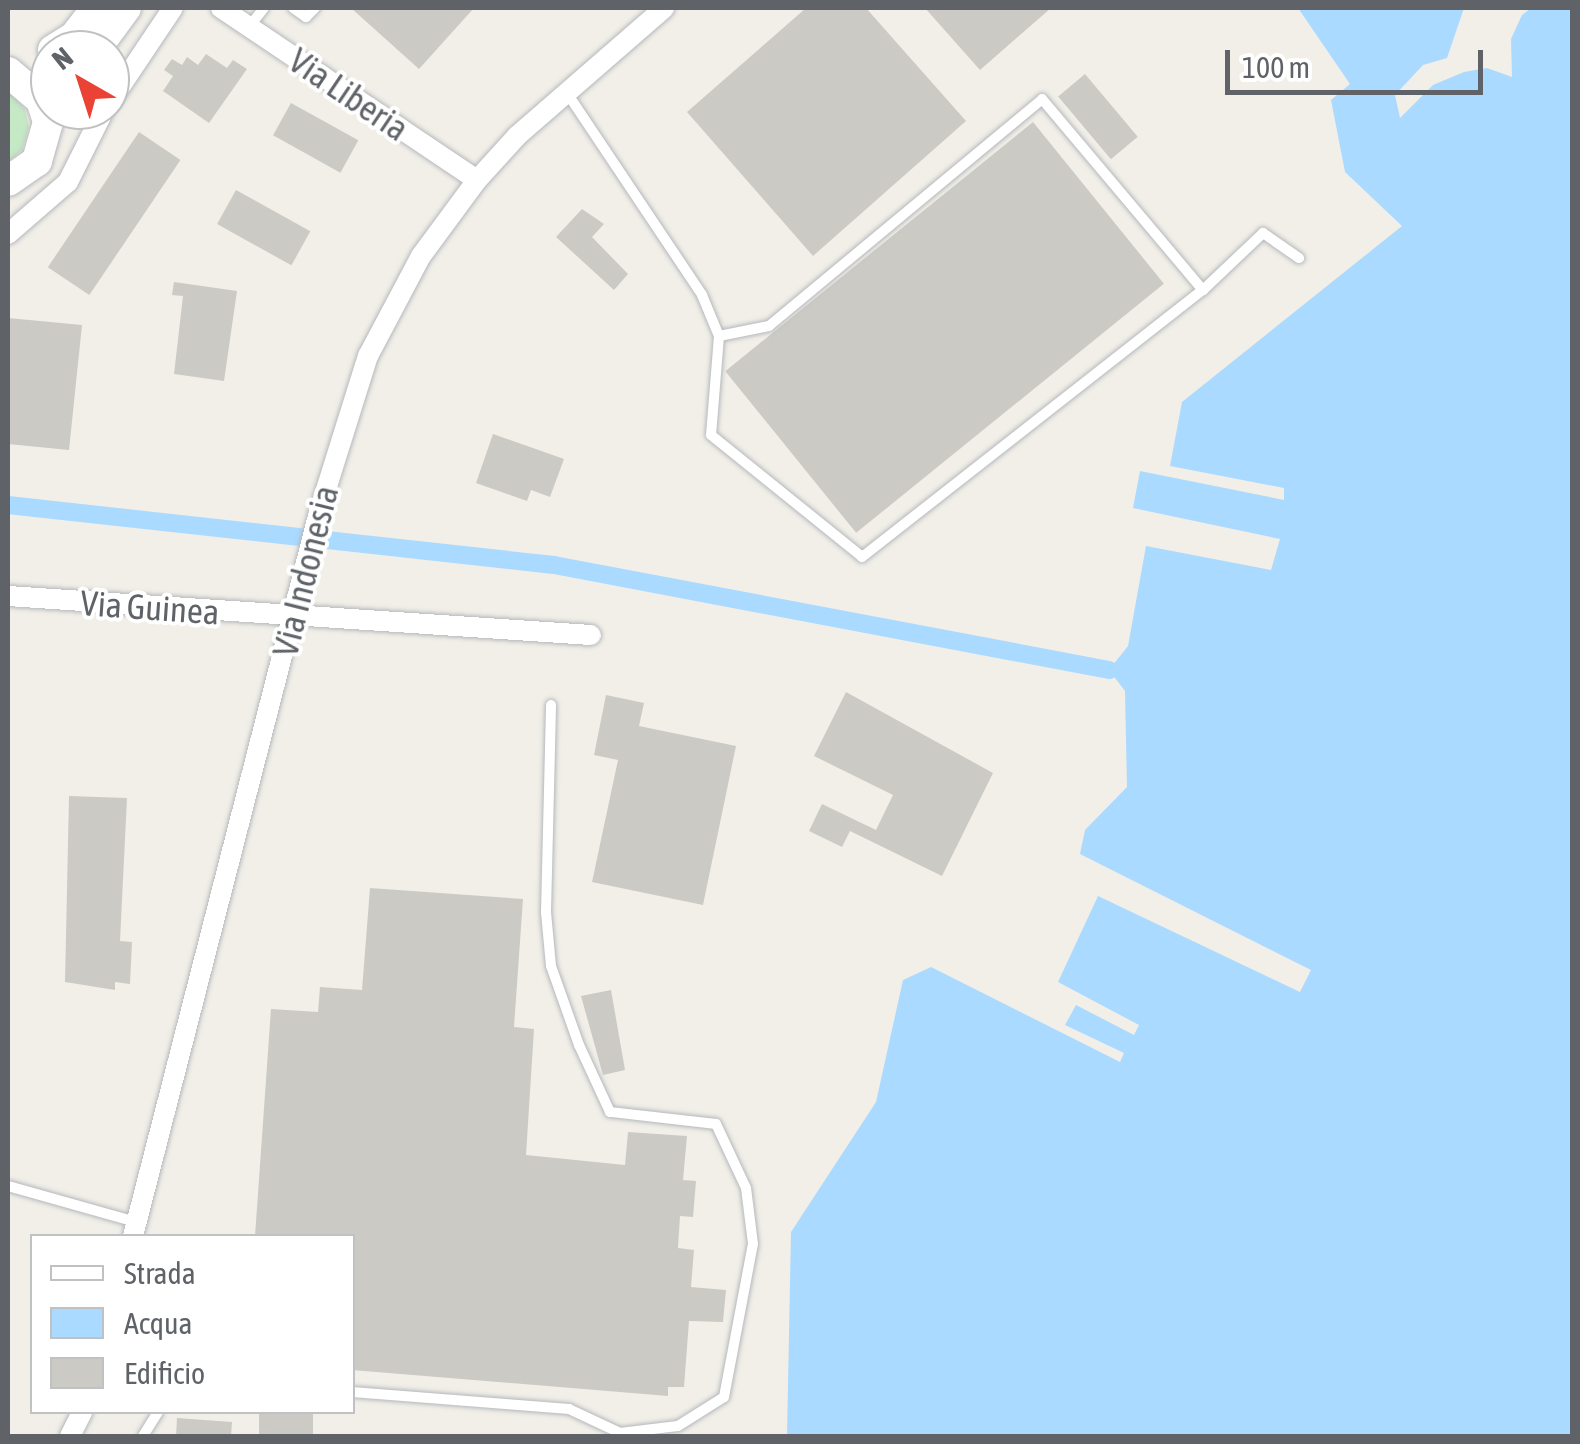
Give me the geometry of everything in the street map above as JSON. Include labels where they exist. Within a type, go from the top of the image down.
[{"type":"main road","points":[[80,30],[97,8]]},
{"type":"main road","points":[[110,30],[126,8]]},
{"type":"main road","points":[[8,72],[30,91]]},
{"type":"main road","points":[[8,181],[37,161],[47,130]]},
{"type":"street","points":[[130,72],[173,8]]},
{"type":"street","name":"Via Liberia","points":[[221,8],[477,180]]},
{"type":"street","name":"Via Indonesia","points":[[135,1230],[349,404],[396,296],[477,180],[567,92],[664,8]]},
{"type":"street","points":[[8,234],[68,182],[94,130]]},
{"type":"street","name":"Via Guinea","points":[[8,596],[591,635]]},
{"type":"lane","points":[[249,26],[264,8]]},
{"type":"lane","points":[[294,8],[306,17],[315,8]]},
{"type":"lane","points":[[567,92],[679,252],[719,336],[711,436],[862,556],[1202,290],[1262,233],[1299,258]]},
{"type":"lane","points":[[719,336],[769,326],[1042,99],[1202,290]]},
{"type":"lane","points":[[355,1392],[570,1409],[620,1432],[678,1426],[724,1398],[753,1244],[746,1188],[716,1124],[610,1112],[580,1044],[551,966],[546,912],[551,705]]},
{"type":"lane","points":[[8,1186],[135,1230]]},
{"type":"lane","points":[[143,1436],[157,1414]]},
{"type":"green space","points":[[8,91],[25,109],[29,127],[22,150],[8,162]]},
{"type":"water","points":[[1298,8],[1464,8],[1447,58],[1423,65],[1395,95],[1400,118],[1433,85],[1464,72],[1487,68],[1512,77],[1511,39],[1522,15],[1531,8],[1572,8],[1572,1436],[787,1436],[791,1232],[876,1102],[903,980],[931,967],[1120,1062],[1124,1053],[1065,1025],[1076,1005],[1134,1035],[1139,1025],[1058,982],[1098,896],[1300,992],[1311,970],[1080,854],[1085,830],[1127,787],[1125,691],[1109,670],[1128,646],[1146,546],[1271,570],[1280,539],[1133,508],[1140,471],[1284,500],[1284,488],[1170,466],[1182,402],[1402,226],[1345,172],[1331,100],[1350,84]]},
{"type":"building","points":[[351,8],[474,8],[419,69]]},
{"type":"building","points":[[806,8],[866,8],[966,121],[813,256],[687,112]]},
{"type":"building","points":[[925,8],[1051,8],[980,70]]},
{"type":"building","points":[[206,54],[227,68],[233,60],[247,69],[209,123],[163,91],[173,76],[164,70],[172,59],[182,65],[187,57],[198,65]]},
{"type":"building","points":[[1085,74],[1138,137],[1111,159],[1058,96]]},
{"type":"building","points":[[291,103],[358,140],[340,173],[273,135]]},
{"type":"building","points":[[1033,122],[1164,284],[856,533],[725,371]]},
{"type":"building","points":[[139,132],[180,160],[89,295],[48,267]]},
{"type":"building","points":[[236,190],[310,231],[291,265],[217,224]]},
{"type":"building","points":[[582,209],[604,224],[592,237],[628,274],[614,290],[556,237]]},
{"type":"building","points":[[174,282],[237,291],[224,381],[174,374],[183,296],[172,295]]},
{"type":"building","points":[[8,318],[82,325],[69,450],[8,444]]},
{"type":"building","points":[[493,434],[564,459],[550,497],[531,490],[527,501],[476,483]]},
{"type":"building","points":[[846,692],[993,773],[942,876],[850,831],[842,847],[809,831],[822,804],[876,830],[893,795],[814,756]]},
{"type":"building","points":[[606,695],[644,703],[639,726],[736,746],[703,905],[592,882],[618,760],[594,755]]},
{"type":"building","points":[[69,796],[127,798],[120,941],[132,942],[130,984],[115,982],[115,990],[65,982]]},
{"type":"building","points":[[370,888],[523,899],[514,1027],[534,1029],[526,1155],[625,1165],[628,1132],[687,1136],[683,1180],[696,1181],[693,1217],[680,1216],[678,1248],[694,1250],[691,1287],[726,1290],[723,1322],[689,1321],[684,1387],[668,1387],[668,1396],[355,1370],[355,1234],[255,1234],[271,1009],[318,1012],[320,987],[362,990]]},
{"type":"building","points":[[611,990],[625,1070],[603,1075],[581,996]]},
{"type":"building","points":[[259,1414],[313,1414],[313,1436],[259,1436]]},
{"type":"building","points":[[177,1418],[232,1422],[231,1436],[176,1436]]},
{"type":"waterway","points":[[8,505],[554,565],[1109,670]]}]
